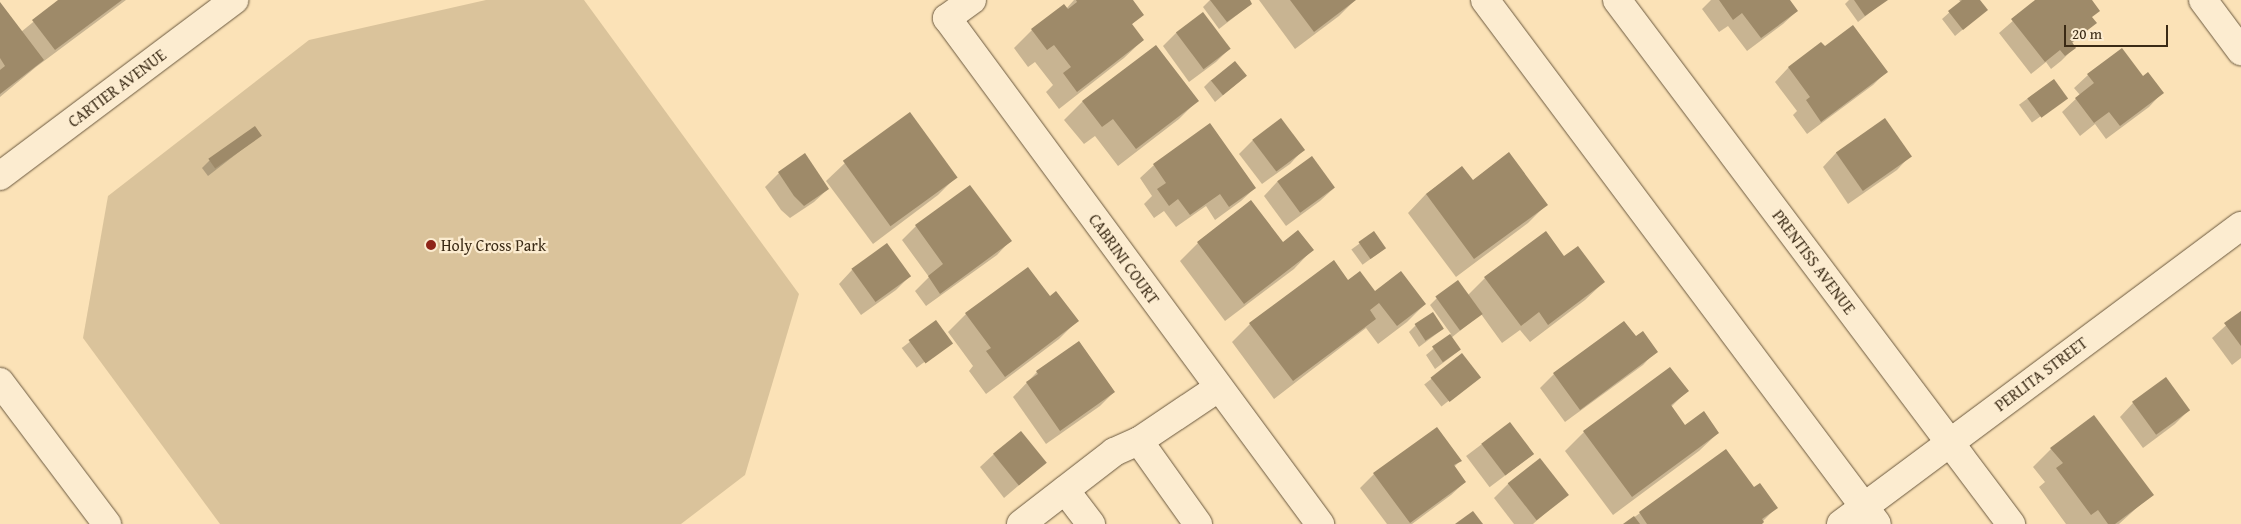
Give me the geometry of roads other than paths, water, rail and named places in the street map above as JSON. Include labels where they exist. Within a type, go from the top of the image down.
[{"type":"street","name":"CARTIER AVENUE","points":[[0,176],[234,0]]},
{"type":"street","name":"CABRINI COURT","points":[[972,0],[948,18],[1218,388],[1320,524]]},
{"type":"street","points":[[1485,0],[1871,516]]},
{"type":"street","name":"PRENTISS AVENUE","points":[[1617,0],[2011,524]]},
{"type":"street","points":[[2203,0],[2241,51]]},
{"type":"street","name":"PERLITA STREET","points":[[1841,524],[1871,516],[1949,442],[2241,226]]},
{"type":"street","points":[[0,382],[107,524]]},
{"type":"street","points":[[1021,524],[1114,452],[1139,441],[1218,388]]},
{"type":"street","points":[[1139,441],[1198,524]]},
{"type":"street","points":[[1065,490],[1091,524]]},
{"type":"place","name":"Holy Cross Park","points":[[431,245]]}]
